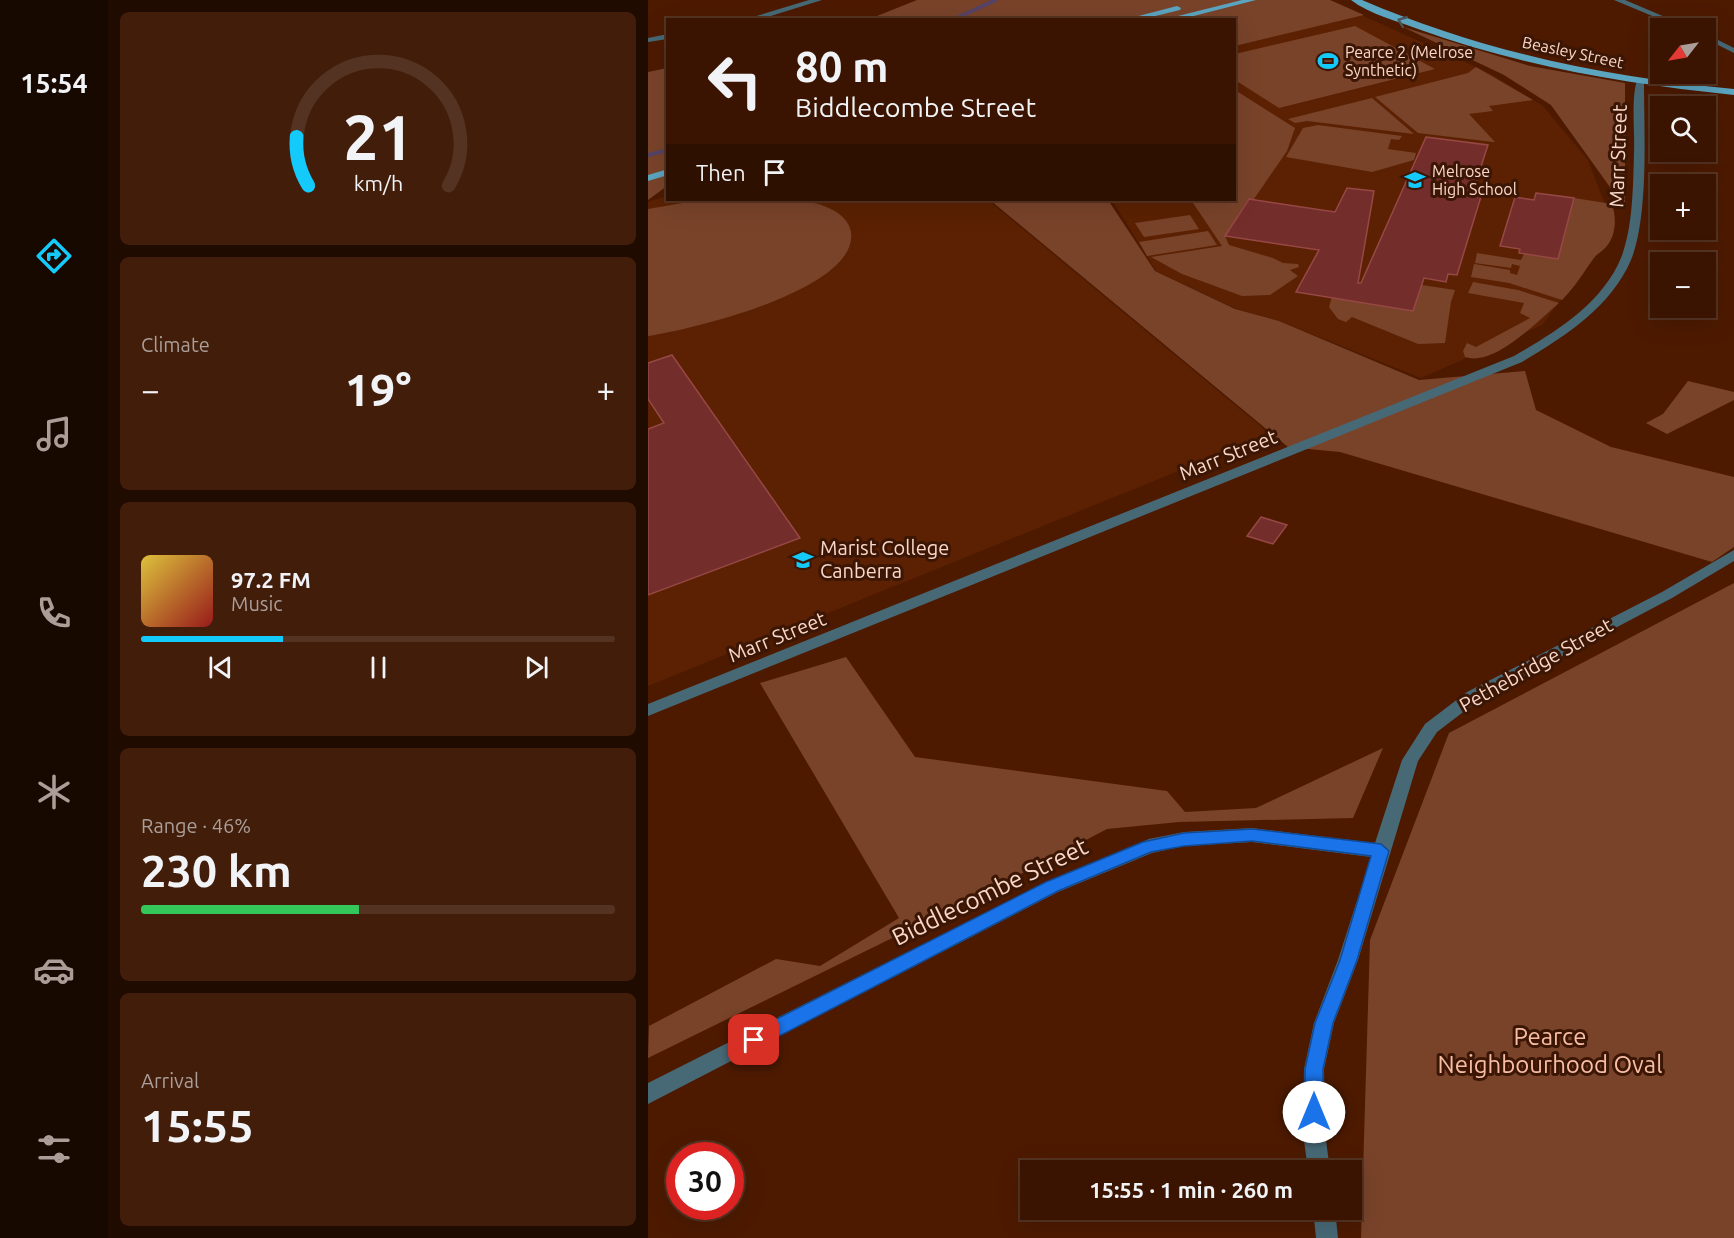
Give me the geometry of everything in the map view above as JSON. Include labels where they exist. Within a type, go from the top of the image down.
[{"type":"main road","points":[[1136,18],[1213,0]]},
{"type":"main road","points":[[1175,18],[1252,0]]},
{"type":"main road","points":[[1349,0],[1366,5]]},
{"type":"main road","name":"Beasley Street","points":[[1355,0],[1422,29],[1582,71],[1640,82],[1734,92]]},
{"type":"main road","name":"Beasley Street","points":[[1379,0],[1478,45]]},
{"type":"main road","points":[[648,178],[666,173]]},
{"type":"street","points":[[754,18],[818,0]]},
{"type":"street","points":[[1618,0],[1662,18]]},
{"type":"street","points":[[648,40],[666,36]]},
{"type":"street","points":[[1716,41],[1734,51]]},
{"type":"street","name":"Marr Street","points":[[648,710],[1518,359],[1562,333],[1587,312],[1609,285],[1628,253],[1637,209],[1640,82]]},
{"type":"street","name":"Pethebridge Street","points":[[1318,1160],[1314,1133],[1314,1069],[1324,1023],[1348,960],[1410,760],[1431,728],[1473,696],[1667,595],[1734,555]]},
{"type":"street","name":"Biddlecombe Street","points":[[648,1094],[1052,887],[1149,846],[1184,839],[1252,835],[1381,851]]},
{"type":"street","points":[[1325,1220],[1327,1238]]},
{"type":"shaded area","name":"Melrose High School","points":[[1329,0],[1491,74],[1543,106],[1588,160],[1614,228],[1542,325],[1421,378],[1279,321],[1236,309],[1156,271],[1113,201],[1236,201],[1236,20]]},
{"type":"shaded area","name":"Marist College Canberra","points":[[666,196],[666,201],[989,201],[1270,434],[648,686],[648,202]]},
{"type":"green space","points":[[917,0],[1330,0],[1364,15],[1236,46],[1236,18],[872,18]]},
{"type":"green space","name":"Pearce 2 (Melrose Synthetic)","points":[[1355,26],[1435,69],[1279,108],[1236,81],[1236,54]]},
{"type":"green space","points":[[1403,27],[1530,66],[1625,83],[1625,208],[1551,105],[1504,75]]},
{"type":"green space","points":[[1476,67],[1533,100],[1489,106],[1493,111],[1469,114],[1495,142],[1418,133],[1375,97],[1468,73]]},
{"type":"green space","points":[[666,68],[666,187],[648,200],[648,72]]},
{"type":"green space","points":[[1236,91],[1295,128],[1287,151],[1254,199],[1248,199],[1225,236],[1229,245],[1283,263],[1298,264],[1299,267],[1290,270],[1298,276],[1270,295],[1242,296],[1182,274],[1151,257],[1222,246],[1192,201],[1236,201]]},
{"type":"green space","points":[[1372,98],[1414,134],[1307,121],[1295,123],[1288,119]]},
{"type":"green space","points":[[1318,125],[1402,136],[1399,140],[1391,139],[1388,149],[1416,153],[1414,160],[1372,172],[1286,157],[1303,128]]},
{"type":"green space","points":[[1574,198],[1612,204],[1615,216],[1614,228],[1608,245],[1595,257],[1562,300],[1509,283],[1471,277],[1474,264],[1510,270],[1510,273],[1517,275],[1520,266],[1512,264],[1511,268],[1475,263],[1477,253],[1521,260],[1524,254],[1558,259]]},
{"type":"green space","points":[[694,201],[805,201],[838,213],[844,218],[851,232],[846,253],[828,272],[801,289],[768,304],[732,316],[648,336],[648,209]]},
{"type":"green space","points":[[991,201],[1109,201],[1155,271],[1235,309],[1279,321],[1419,380],[1525,371],[1536,410],[1611,447],[1734,477],[1734,547],[1712,562],[1340,452],[1288,447]]},
{"type":"green space","points":[[1190,215],[1199,229],[1144,237],[1135,223]]},
{"type":"green space","points":[[1208,231],[1217,245],[1147,256],[1139,242]]},
{"type":"green space","points":[[1473,282],[1518,290],[1559,303],[1528,331],[1502,349],[1477,358],[1465,357],[1463,351],[1467,343],[1476,347],[1530,318],[1520,313],[1524,303],[1468,293]]},
{"type":"green space","points":[[1422,285],[1455,290],[1445,343],[1418,344],[1352,317],[1346,322],[1338,319],[1329,307],[1332,297],[1413,311]]},
{"type":"green space","points":[[1688,381],[1734,392],[1734,400],[1667,434],[1646,423],[1663,414]]},
{"type":"green space","name":"Pearce Neighbourhood Oval","points":[[1734,583],[1734,1238],[1361,1238],[1370,940],[1449,733]]},
{"type":"green space","points":[[846,657],[915,757],[1167,791],[1185,812],[1256,808],[1383,748],[1353,818],[1179,822],[1107,829],[992,889],[648,1058],[649,1026],[776,959],[820,966],[899,918],[760,683]]},
{"type":"building","points":[[1426,137],[1488,145],[1474,188],[1483,190],[1457,275],[1448,274],[1446,282],[1424,278],[1413,311],[1296,292],[1319,250],[1225,236],[1249,199],[1335,212],[1347,188],[1374,191],[1358,283],[1361,283]]},
{"type":"building","points":[[1536,193],[1574,198],[1558,259],[1519,253],[1520,249],[1500,246],[1515,197],[1534,200]]},
{"type":"building","points":[[672,355],[800,538],[648,595],[648,429],[664,423],[648,399],[648,363]]},
{"type":"building","points":[[1261,517],[1287,525],[1273,544],[1247,536]]},
{"type":"waterway","points":[[956,18],[996,0]]},
{"type":"waterway","points":[[648,155],[666,150]]},
{"type":"place","name":"Pearce 2 (Melrose Synthetic)","points":[[1328,61]]},
{"type":"place","name":"Melrose High School","points":[[1415,180]]},
{"type":"place","name":"Marist College Canberra","points":[[803,560]]},
{"type":"route","points":[[754,1040],[1052,887],[1149,846],[1184,839],[1252,835],[1381,851],[1348,960],[1324,1023],[1314,1069],[1314,1112]]}]
